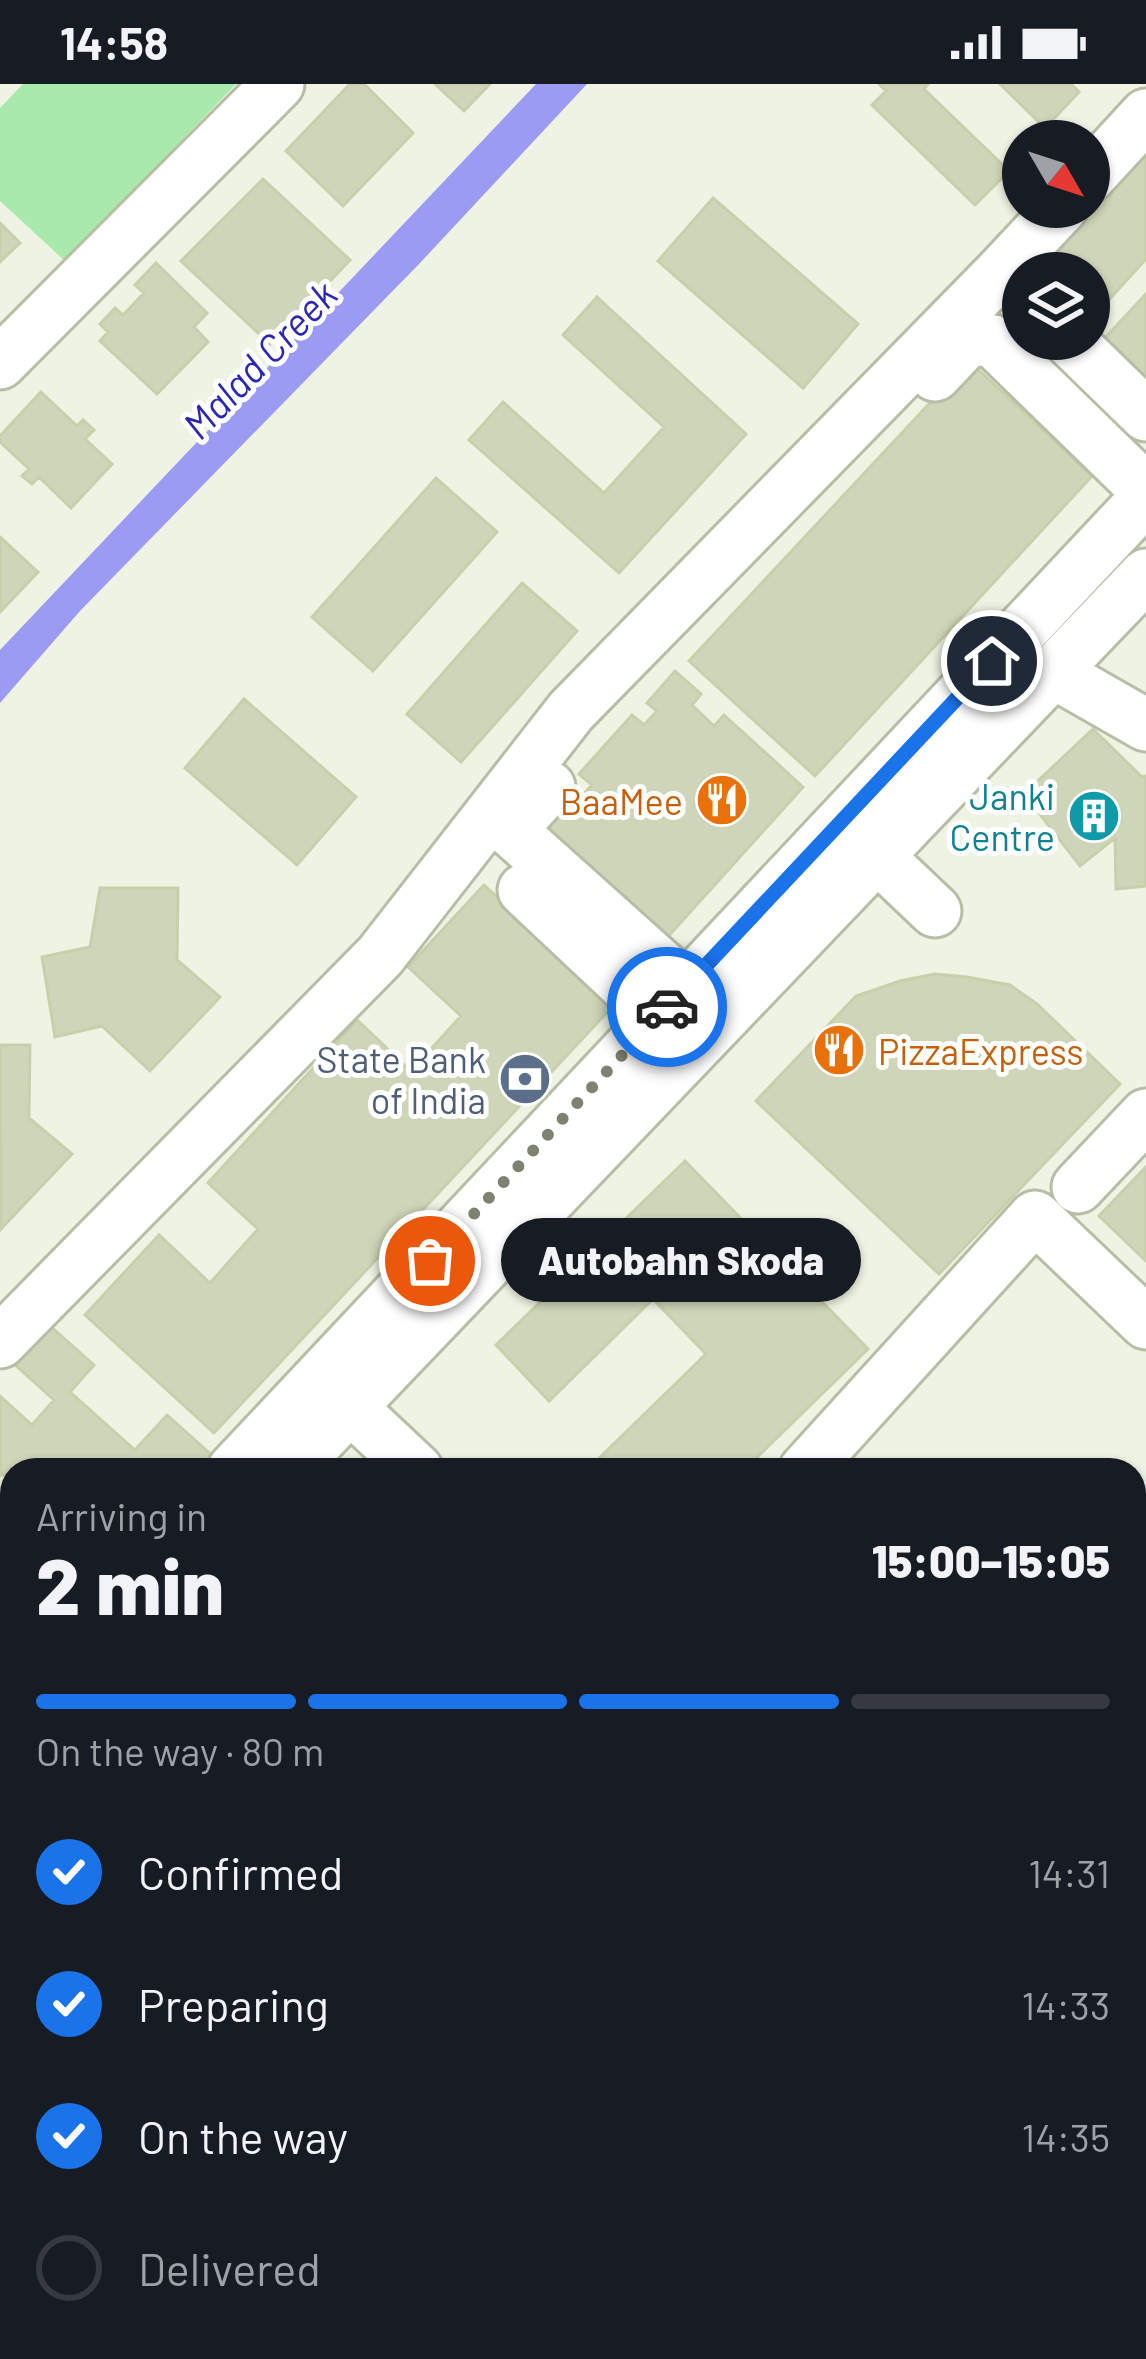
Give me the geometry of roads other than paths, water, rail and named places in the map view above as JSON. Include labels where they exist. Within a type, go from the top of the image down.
[{"type":"street","points":[[0,363],[278,84]]},
{"type":"street","points":[[1110,155],[1146,116]]},
{"type":"street","points":[[0,1342],[380,956],[571,710],[1002,294]]},
{"type":"street","points":[[244,1458],[672,1002],[1146,494],[993,341],[969,338],[510,830],[672,1002]]},
{"type":"street","points":[[1090,360],[1146,415]]},
{"type":"street","points":[[301,1458],[1146,575]]},
{"type":"street","points":[[1053,672],[1146,725]]},
{"type":"street","points":[[877,856],[935,911]]},
{"type":"street","points":[[524,890],[672,1002]]},
{"type":"street","points":[[1078,1187],[1146,1115]]},
{"type":"street","points":[[816,1458],[1035,1217],[1146,1323]]},
{"type":"street","points":[[350,1407],[405,1458]]},
{"type":"place","name":"BaaMee","points":[[722,800]]},
{"type":"place","name":"Janki Centre","points":[[1094,816]]},
{"type":"place","name":"PizzaExpress","points":[[839,1050]]},
{"type":"place","name":"State Bank of India","points":[[525,1079]]},
{"type":"place","name":"Autobahn Skoda","points":[[430,1261]]},
{"type":"water label","name":"Malad Creek","points":[[259,359]]}]
